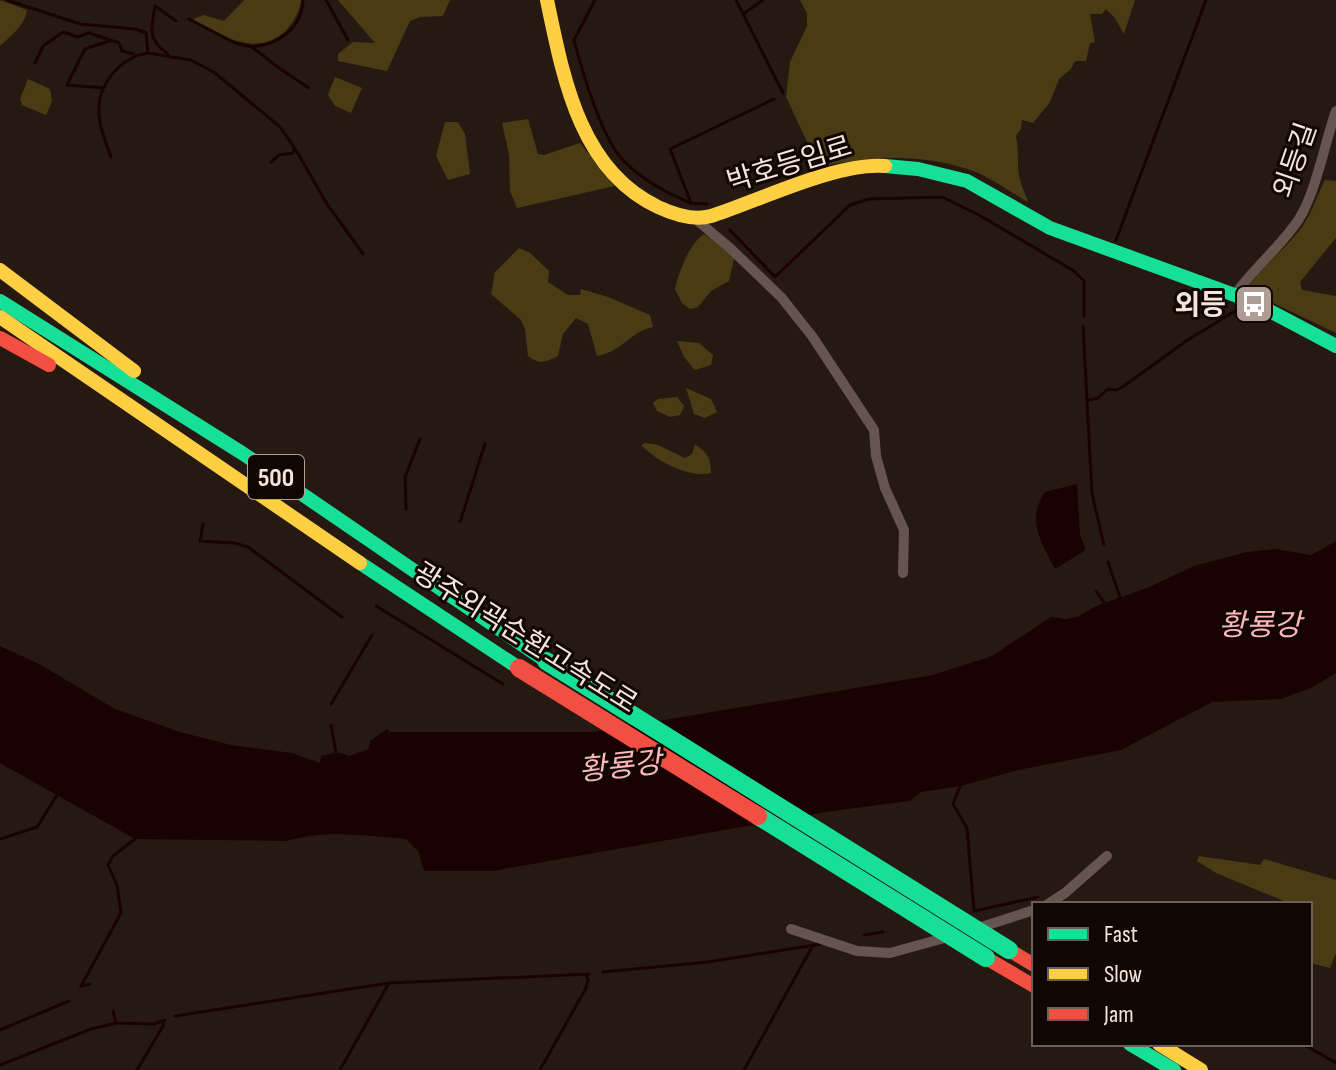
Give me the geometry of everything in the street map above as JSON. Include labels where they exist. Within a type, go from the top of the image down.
[{"type":"main road","name":"박호등임로","points":[[547,0],[563,75],[573,105],[601,159],[629,187],[650,203],[669,212],[707,217],[774,192],[851,169],[880,165],[918,169],[967,181],[1050,228],[1251,301],[1336,346]]},
{"type":"main road","points":[[0,270],[242,453]]},
{"type":"main road","name":"광주외곽순환고속도로","points":[[0,301],[242,453],[546,661],[1032,964]]},
{"type":"main road","name":"광주외곽순환고속도로","points":[[0,317],[417,602],[1032,985]]},
{"type":"main road","points":[[0,338],[160,427]]},
{"type":"main road","points":[[1133,1046],[1174,1070]]},
{"type":"main road","points":[[1162,1046],[1201,1070]]},
{"type":"street","name":"외등길","points":[[1234,296],[1300,217],[1336,111]]},
{"type":"street","points":[[693,217],[781,297],[812,336],[874,430],[879,467],[904,530],[903,573]]},
{"type":"street","points":[[1051,902],[1107,856]]},
{"type":"street","points":[[791,929],[857,951],[890,953],[1032,911]]},
{"type":"shaded area","points":[[0,0],[27,10],[20,25],[0,46]]},
{"type":"shaded area","points":[[244,0],[301,0],[297,15],[288,28],[266,42],[254,44],[228,38],[193,19],[204,15],[224,21]]},
{"type":"shaded area","points":[[338,0],[450,0],[443,16],[420,17],[410,21],[387,71],[338,61],[338,54],[353,42],[375,43]]},
{"type":"shaded area","points":[[800,0],[1135,0],[1124,34],[1106,9],[1102,14],[1090,14],[1095,42],[1090,43],[1086,61],[1075,61],[1059,79],[1050,102],[1033,123],[1022,120],[1016,136],[1018,171],[1028,202],[980,174],[935,161],[896,158],[858,160],[819,167],[786,97],[790,62],[807,26],[807,13]]},
{"type":"shaded area","points":[[335,77],[362,88],[351,113],[335,106],[328,95]]},
{"type":"shaded area","points":[[28,79],[50,89],[52,101],[46,115],[22,105],[20,99]]},
{"type":"shaded area","points":[[528,119],[538,154],[544,155],[580,143],[615,186],[517,208],[510,191],[509,155],[502,123]]},
{"type":"shaded area","points":[[445,122],[458,122],[465,134],[470,174],[448,180],[436,156]]},
{"type":"shaded area","points":[[1325,180],[1336,181],[1336,238],[1300,282],[1302,290],[1336,296],[1336,333],[1246,290],[1302,227]]},
{"type":"shaded area","points":[[704,234],[735,254],[729,281],[711,291],[698,307],[690,309],[682,303],[675,289],[689,251]]},
{"type":"shaded area","points":[[519,248],[530,253],[549,271],[548,282],[568,295],[580,295],[581,289],[608,297],[650,315],[653,327],[613,351],[597,356],[588,324],[576,318],[563,334],[558,356],[543,362],[532,359],[528,356],[521,320],[491,294],[495,272]]},
{"type":"shaded area","points":[[677,341],[699,343],[713,355],[711,365],[695,370],[684,357]]},
{"type":"shaded area","points":[[686,388],[711,399],[717,412],[705,418],[694,414]]},
{"type":"shaded area","points":[[677,397],[684,406],[680,415],[670,417],[657,411],[653,403],[658,399]]},
{"type":"shaded area","points":[[695,444],[708,456],[711,473],[692,473],[673,467],[641,445],[658,445],[685,458],[692,454]]},
{"type":"shaded area","points":[[1199,856],[1260,865],[1264,859],[1336,880],[1336,953],[1330,968],[1312,964],[1312,902],[1286,902],[1216,873],[1197,861]]},
{"type":"water","points":[[1077,484],[1080,535],[1086,550],[1055,569],[1038,531],[1039,502],[1045,492]]},
{"type":"water","name":"황룡강","points":[[1336,541],[1336,673],[1311,688],[1281,699],[1212,702],[1121,750],[921,792],[910,801],[832,811],[492,871],[424,871],[418,851],[406,839],[331,834],[287,841],[135,839],[0,763],[0,646],[39,664],[115,709],[180,732],[231,745],[292,753],[320,763],[321,756],[342,753],[349,756],[369,749],[370,741],[387,729],[390,732],[593,732],[933,675],[992,656],[1051,617],[1077,617],[1096,606],[1147,588],[1194,566],[1247,552],[1275,549],[1311,555]]},
{"type":"waterway","points":[[7,0],[80,24],[135,29],[146,33],[148,53],[191,60],[215,73],[280,127],[327,204],[363,254]]},
{"type":"waterway","points":[[252,47],[271,42],[287,33],[298,19],[303,0]]},
{"type":"waterway","points":[[326,0],[348,40]]},
{"type":"waterway","points":[[595,0],[574,40],[593,103],[607,136],[623,160],[638,174],[691,203]]},
{"type":"waterway","points":[[736,0],[783,93]]},
{"type":"waterway","points":[[743,14],[763,0]]},
{"type":"waterway","points":[[1116,240],[1206,0]]},
{"type":"waterway","points":[[168,54],[161,49],[152,33],[155,6],[176,21]]},
{"type":"waterway","points":[[189,19],[235,43],[252,47],[309,88]]},
{"type":"waterway","points":[[35,63],[43,46],[63,32],[78,37],[89,33],[119,43],[122,51],[134,54]]},
{"type":"waterway","points":[[103,88],[67,85],[85,49],[109,41]]},
{"type":"waterway","points":[[111,157],[99,118],[102,92],[120,66],[148,53]]},
{"type":"waterway","points":[[707,204],[691,203],[670,149],[774,99]]},
{"type":"waterway","points":[[271,162],[279,155],[293,153],[294,149]]},
{"type":"waterway","points":[[730,230],[775,277],[850,205],[869,199],[942,197],[1074,271],[1084,281],[1084,316]]},
{"type":"waterway","points":[[1089,400],[1098,398],[1108,389],[1116,390],[1124,386],[1186,341],[1235,311]]},
{"type":"waterway","points":[[1083,326],[1092,494],[1104,545]]},
{"type":"waterway","points":[[406,509],[405,477],[420,439]]},
{"type":"waterway","points":[[460,522],[485,444]]},
{"type":"waterway","points":[[203,524],[200,541],[248,547],[342,617]]},
{"type":"waterway","points":[[1108,562],[1121,600]]},
{"type":"waterway","points":[[1096,591],[1105,604]]},
{"type":"waterway","points":[[376,606],[503,684]]},
{"type":"waterway","points":[[331,704],[372,635]]},
{"type":"waterway","points":[[331,725],[336,753]]},
{"type":"waterway","points":[[961,784],[953,804],[967,828],[974,911],[1038,897]]},
{"type":"waterway","points":[[0,839],[37,827],[59,792]]},
{"type":"waterway","points":[[81,986],[121,913],[117,885],[108,865],[113,856],[135,839]]},
{"type":"waterway","points":[[864,935],[883,932]]},
{"type":"waterway","points":[[603,972],[708,962],[821,944]]},
{"type":"waterway","points":[[744,1070],[813,945]]},
{"type":"waterway","points":[[175,1016],[389,983],[589,974]]},
{"type":"waterway","points":[[540,1070],[586,988],[586,975]]},
{"type":"waterway","points":[[340,1070],[389,983]]},
{"type":"waterway","points":[[81,986],[90,984]]},
{"type":"waterway","points":[[0,1030],[69,1001]]},
{"type":"waterway","points":[[113,1011],[116,1023],[154,1024],[165,1020]]},
{"type":"waterway","points":[[137,1070],[163,1021]]},
{"type":"waterway","points":[[0,1065],[91,1029],[116,1023]]},
{"type":"waterway","points":[[1306,1046],[1336,1063]]},
{"type":"traffic: fast","points":[[885,166],[918,169],[967,181],[1050,228],[1251,301],[1336,346]]},
{"type":"traffic: fast","points":[[0,301],[242,453],[546,661]]},
{"type":"traffic: fast","points":[[360,563],[519,668]]},
{"type":"traffic: fast","points":[[546,661],[1009,950]]},
{"type":"traffic: fast","points":[[758,816],[986,958]]},
{"type":"traffic: fast","points":[[1133,1046],[1174,1070]]},
{"type":"traffic: slow","points":[[547,0],[568,89],[592,145],[610,170],[631,191],[658,207],[684,216],[711,216],[821,176],[866,166],[885,166]]},
{"type":"traffic: slow","points":[[0,270],[134,371]]},
{"type":"traffic: slow","points":[[0,317],[360,563]]},
{"type":"traffic: slow","points":[[1162,1046],[1201,1070]]},
{"type":"traffic: jam","points":[[0,338],[49,365]]},
{"type":"traffic: jam","points":[[519,668],[758,816]]},
{"type":"traffic: jam","points":[[1009,950],[1032,964]]},
{"type":"traffic: jam","points":[[986,958],[1032,985]]},
{"type":"place","name":"외등","points":[[1254,304]]}]
